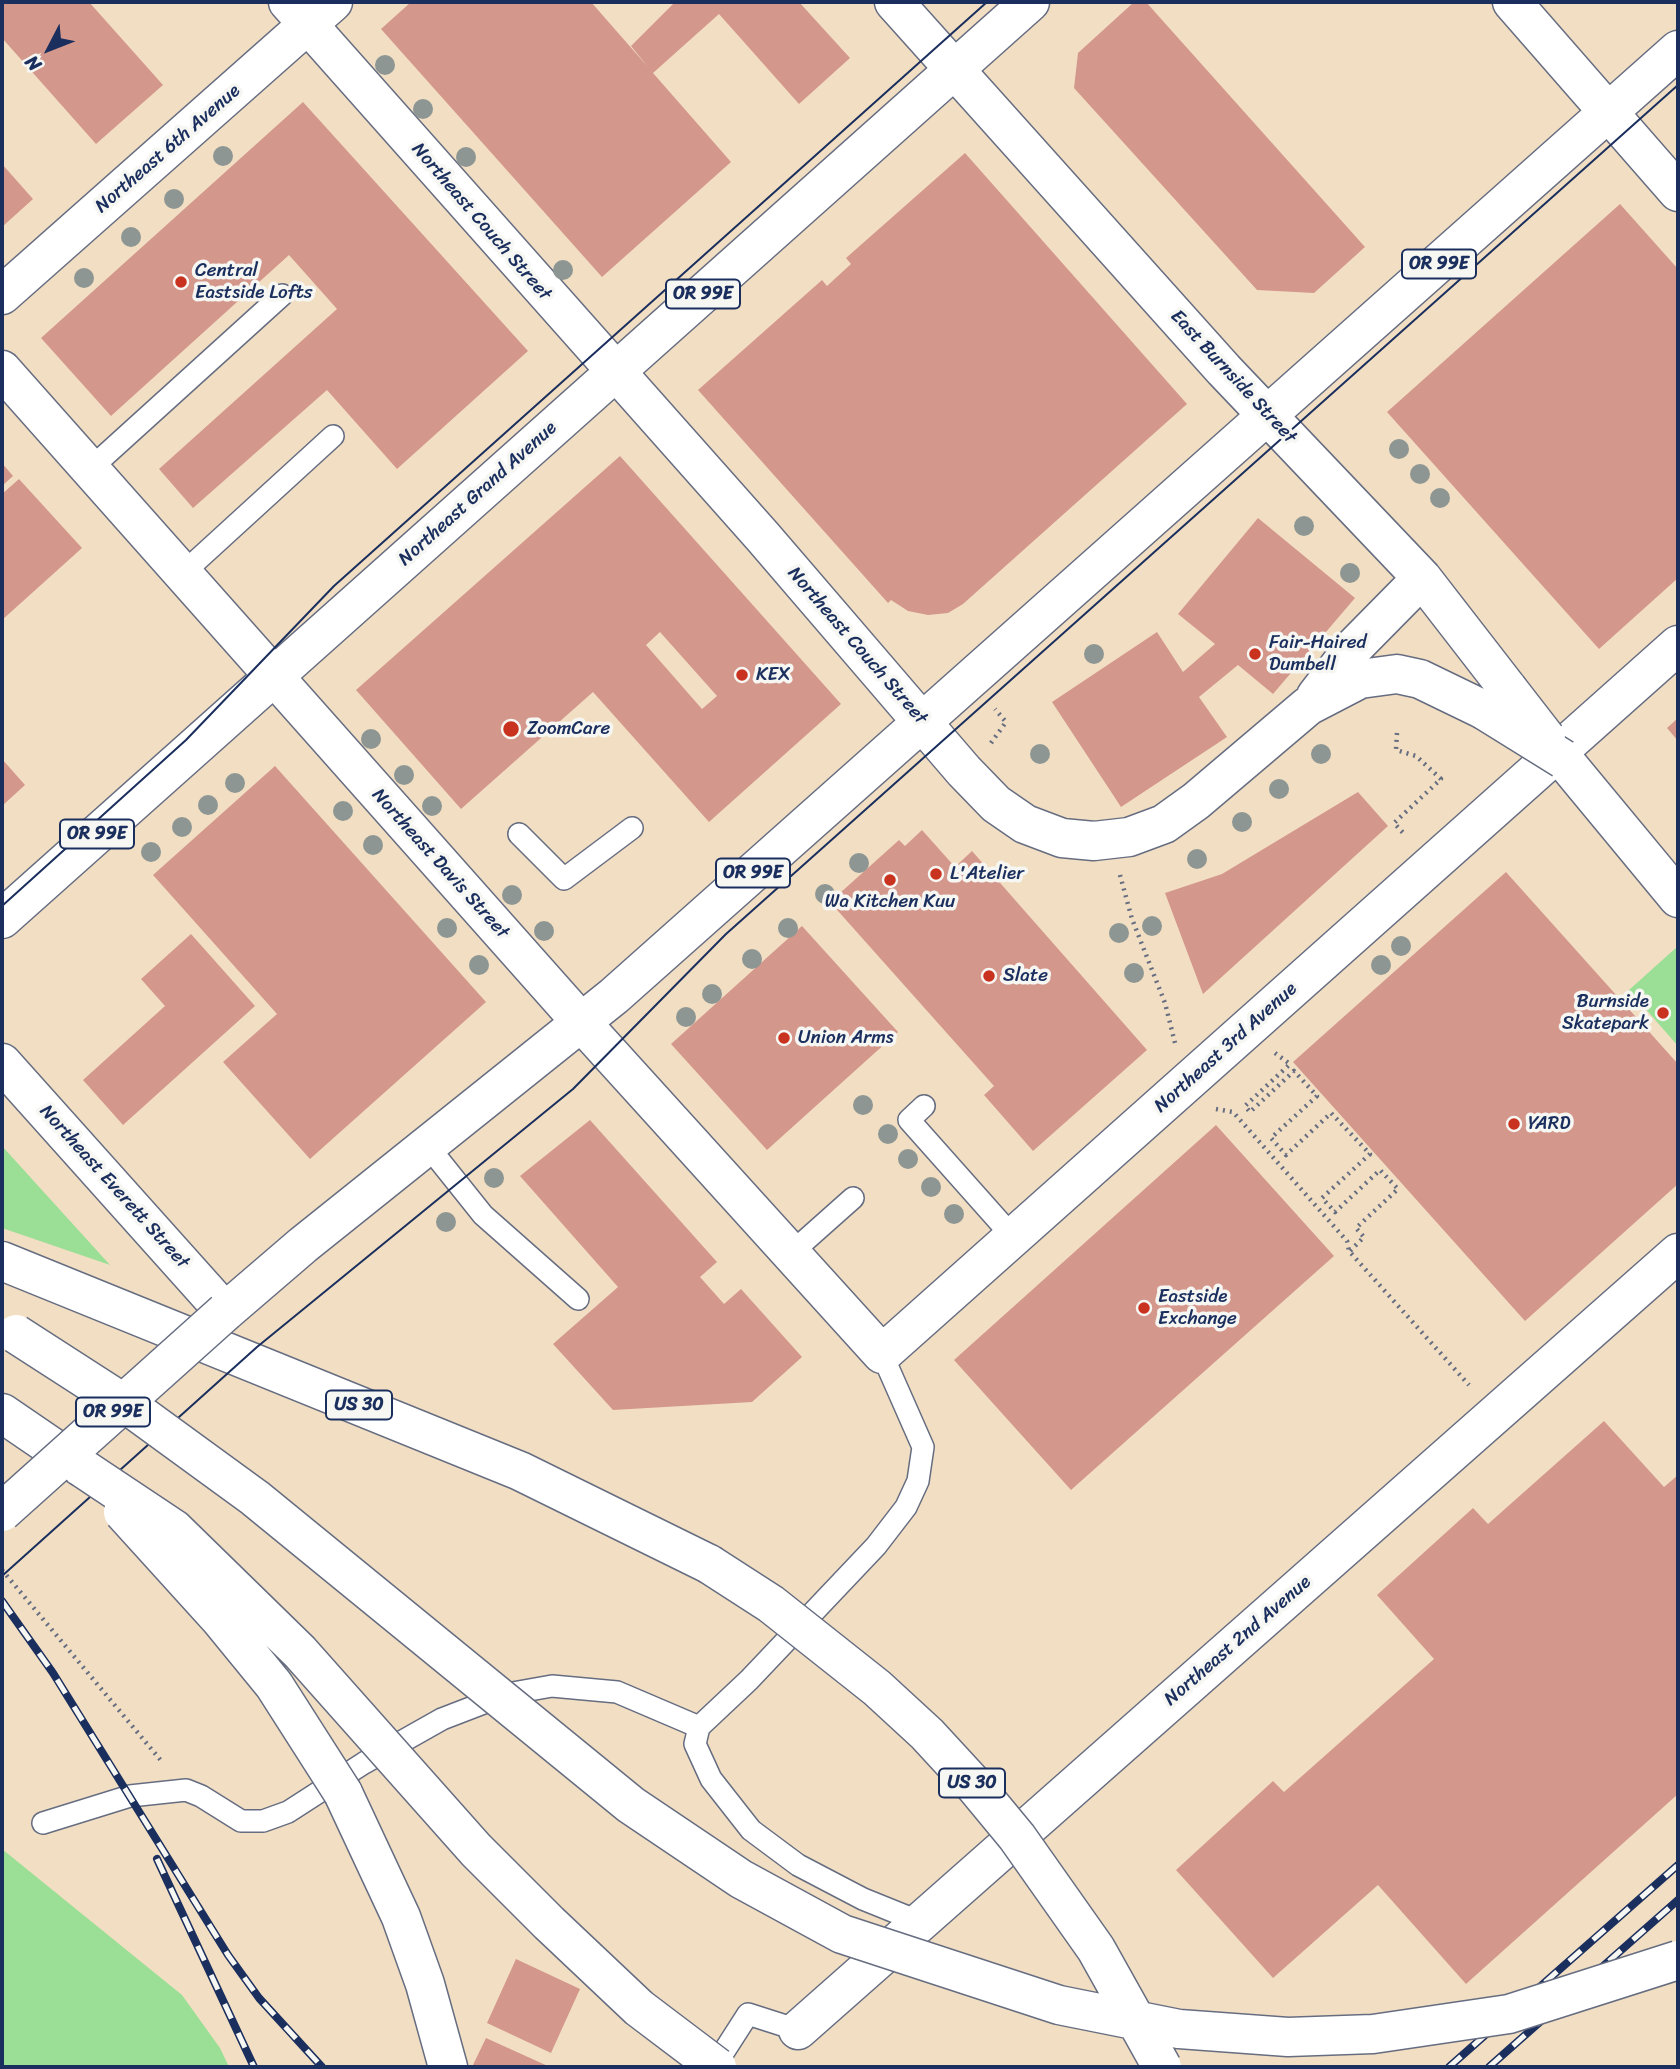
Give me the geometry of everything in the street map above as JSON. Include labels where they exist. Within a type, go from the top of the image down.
[{"type":"main road","name":"East Burnside Street","points":[[894,2],[1268,416],[1422,578],[1496,699]]},
{"type":"main road","name":"OR 99E","points":[[955,69],[1030,2]]},
{"type":"main road","points":[[1512,2],[1678,192]]},
{"type":"main road","name":"Northeast 6th Avenue","points":[[2,295],[309,9]]},
{"type":"main road","name":"Northeast Couch Street","points":[[309,9],[615,373],[977,786],[1025,824],[1062,838],[1111,840],[1164,824],[1196,801],[1308,706],[1360,679],[1397,674],[1496,699],[1566,750],[1678,898]]},
{"type":"main road","name":"OR 99E","points":[[2,1512],[303,1245],[581,1022],[708,914],[1678,50]]},
{"type":"main road","name":"Northeast Grand Avenue","points":[[2,919],[955,69]]},
{"type":"main road","name":"Northeast Davis Street","points":[[2,370],[581,1022],[882,1354]]},
{"type":"main road","points":[[1308,706],[1353,648],[1422,578]]},
{"type":"main road","name":"Northeast 3rd Avenue","points":[[882,1354],[1566,750],[1678,645]]},
{"type":"main road","name":"Northeast Everett Street","points":[[2,1063],[225,1312]]},
{"type":"main road","name":"Northeast 2nd Avenue","points":[[798,2030],[1678,1253]]},
{"type":"main road","name":"US 30","points":[[2,1261],[520,1471],[709,1564],[771,1604],[877,1688],[927,1734],[974,1785],[1017,1837],[1081,1926],[1128,2001],[1162,2067]]},
{"type":"main road","points":[[9,1330],[138,1412],[255,1498],[631,1805],[741,1879],[842,1934],[1059,2005],[1180,2029],[1288,2037],[1373,2034],[1508,2014],[1678,1960]]},
{"type":"main road","points":[[2,1413],[174,1529],[300,1652],[476,1850],[558,1932],[639,2008],[715,2067]]},
{"type":"main road","points":[[81,1467],[220,1619],[274,1685],[308,1735],[343,1793],[401,1917],[425,1984],[448,2067]]},
{"type":"lane","points":[[90,469],[282,295]]},
{"type":"lane","points":[[182,574],[333,436]]},
{"type":"lane","points":[[519,834],[564,880],[632,828]]},
{"type":"lane","points":[[924,1106],[909,1120],[1013,1237]]},
{"type":"lane","points":[[426,1145],[483,1215],[578,1299]]},
{"type":"lane","points":[[790,1254],[853,1198]]},
{"type":"lane","points":[[882,1354],[923,1447],[918,1481],[906,1507],[876,1546],[749,1680],[699,1727],[695,1744],[711,1779],[751,1830],[798,1865],[863,1899],[920,1922]]},
{"type":"lane","points":[[43,1823],[131,1796],[186,1790],[201,1796],[241,1821],[263,1821],[288,1812],[364,1763],[442,1719],[507,1694],[552,1686],[617,1692],[699,1727]]},
{"type":"lane","points":[[715,2067],[748,2014],[798,2030]]},
{"type":"path","points":[[990,744],[1006,722],[993,707]]},
{"type":"path","points":[[1394,823],[1440,779],[1416,756],[1396,750],[1397,733]]},
{"type":"path","points":[[1111,840],[1132,919],[1164,1003],[1186,1083]]},
{"type":"path","points":[[1263,1145],[1317,1097],[1294,1071],[1250,1112],[1245,1106],[1290,1064]]},
{"type":"path","points":[[1233,1112],[1328,1218],[1347,1241],[1349,1251],[1495,1415]]},
{"type":"path","points":[[1277,1162],[1331,1113],[1370,1154],[1315,1205]]},
{"type":"path","points":[[1271,1139],[1286,1155]]},
{"type":"path","points":[[1328,1218],[1380,1170],[1398,1189],[1356,1228],[1364,1237],[1349,1251]]},
{"type":"path","points":[[1322,1199],[1335,1212]]},
{"type":"path","points":[[2,1570],[186,1790]]},
{"type":"green space","name":"Burnside Skatepark","points":[[1678,946],[1678,1046],[1629,990]]},
{"type":"green space","points":[[2,1146],[110,1265],[2,1228]]},
{"type":"green space","points":[[2,1849],[182,1995],[220,2048],[229,2067],[2,2067]]},
{"type":"building","points":[[2,2],[89,2],[163,85],[96,144],[2,38]]},
{"type":"building","points":[[411,2],[591,2],[648,67],[631,46],[675,2],[799,2],[850,58],[799,104],[719,14],[653,73],[731,162],[602,277],[381,29]]},
{"type":"building","points":[[1134,2],[1146,2],[1365,247],[1314,293],[1257,290],[1074,88],[1078,53]]},
{"type":"building","points":[[303,102],[528,351],[397,469],[327,390],[193,508],[159,469],[337,309],[289,255],[111,416],[41,338]]},
{"type":"building","points":[[965,153],[1187,404],[963,604],[948,613],[928,615],[908,611],[891,600],[888,603],[698,390],[822,280],[827,286],[851,264],[846,258]]},
{"type":"building","points":[[2,164],[33,199],[2,227]]},
{"type":"building","points":[[1620,204],[1678,269],[1678,578],[1599,649],[1387,412]]},
{"type":"building","points":[[620,456],[841,704],[709,822],[593,692],[461,809],[356,690]],"holes":[[[660,632],[717,696],[702,709],[646,645]]]},
{"type":"building","points":[[2,463],[13,476],[2,486]]},
{"type":"building","points":[[19,479],[82,548],[2,620],[2,494]]},
{"type":"building","name":"Fair-Haired Dumbell","points":[[1258,518],[1355,598],[1273,694],[1238,665],[1199,697],[1227,737],[1121,807],[1052,702],[1157,632],[1183,672],[1215,644],[1178,614]]},
{"type":"building","points":[[1678,718],[1678,741],[1667,728]]},
{"type":"building","points":[[2,759],[25,785],[2,806]]},
{"type":"building","points":[[275,766],[486,1002],[310,1159],[223,1062],[277,1014],[153,875]]},
{"type":"building","points":[[1358,792],[1388,826],[1203,994],[1165,893],[1222,874]]},
{"type":"building","name":"Slate","points":[[922,830],[955,867],[972,851],[1147,1050],[1033,1151],[984,1095],[994,1086],[830,902],[899,840],[905,846]]},
{"type":"building","name":"YARD","points":[[1506,872],[1678,1064],[1678,1184],[1525,1321],[1293,1062]]},
{"type":"building","name":"Union Arms","points":[[802,926],[898,1032],[767,1150],[671,1044]]},
{"type":"building","points":[[191,934],[255,1006],[123,1125],[83,1080],[165,1006],[141,979]]},
{"type":"building","points":[[590,1120],[717,1262],[700,1277],[724,1304],[741,1289],[802,1357],[752,1402],[613,1410],[553,1344],[618,1287],[520,1176]]},
{"type":"building","name":"Eastside Exchange","points":[[1216,1125],[1334,1256],[1071,1490],[954,1360]]},
{"type":"building","points":[[1604,1421],[1664,1487],[1678,1475],[1678,1794],[1466,1984],[1378,1885],[1273,1978],[1176,1870],[1273,1781],[1284,1792],[1434,1659],[1377,1595],[1473,1508],[1488,1524]]},
{"type":"building","points":[[516,1959],[580,1989],[551,2053],[487,2023]]},
{"type":"building","points":[[486,2038],[550,2067],[472,2067]]},
{"type":"tram line","points":[[2,906],[186,740],[334,586],[987,2]]},
{"type":"tram line","points":[[2,1576],[257,1347],[573,1089],[726,934],[1678,85]]},
{"type":"railway","points":[[2,1601],[53,1673],[228,1955],[259,1998],[322,2067]]},
{"type":"railway","points":[[157,1859],[254,2067]]},
{"type":"railway","points":[[1449,2067],[1678,1865]]},
{"type":"railway","points":[[1489,2067],[1678,1900]]},
{"type":"place","name":"Central Eastside Lofts","points":[[181,282]]},
{"type":"place","name":"Fair-Haired Dumbell","points":[[1255,654]]},
{"type":"place","name":"KEX","points":[[742,675]]},
{"type":"place","name":"ZoomCare","points":[[511,729]]},
{"type":"place","name":"L'Atelier","points":[[936,874]]},
{"type":"place","name":"Wa Kitchen Kuu","points":[[890,880]]},
{"type":"place","name":"Slate","points":[[989,976]]},
{"type":"place","name":"Burnside Skatepark","points":[[1663,1013]]},
{"type":"place","name":"Union Arms","points":[[784,1038]]},
{"type":"place","name":"YARD","points":[[1514,1124]]},
{"type":"place","name":"Eastside Exchange","points":[[1144,1308]]}]
